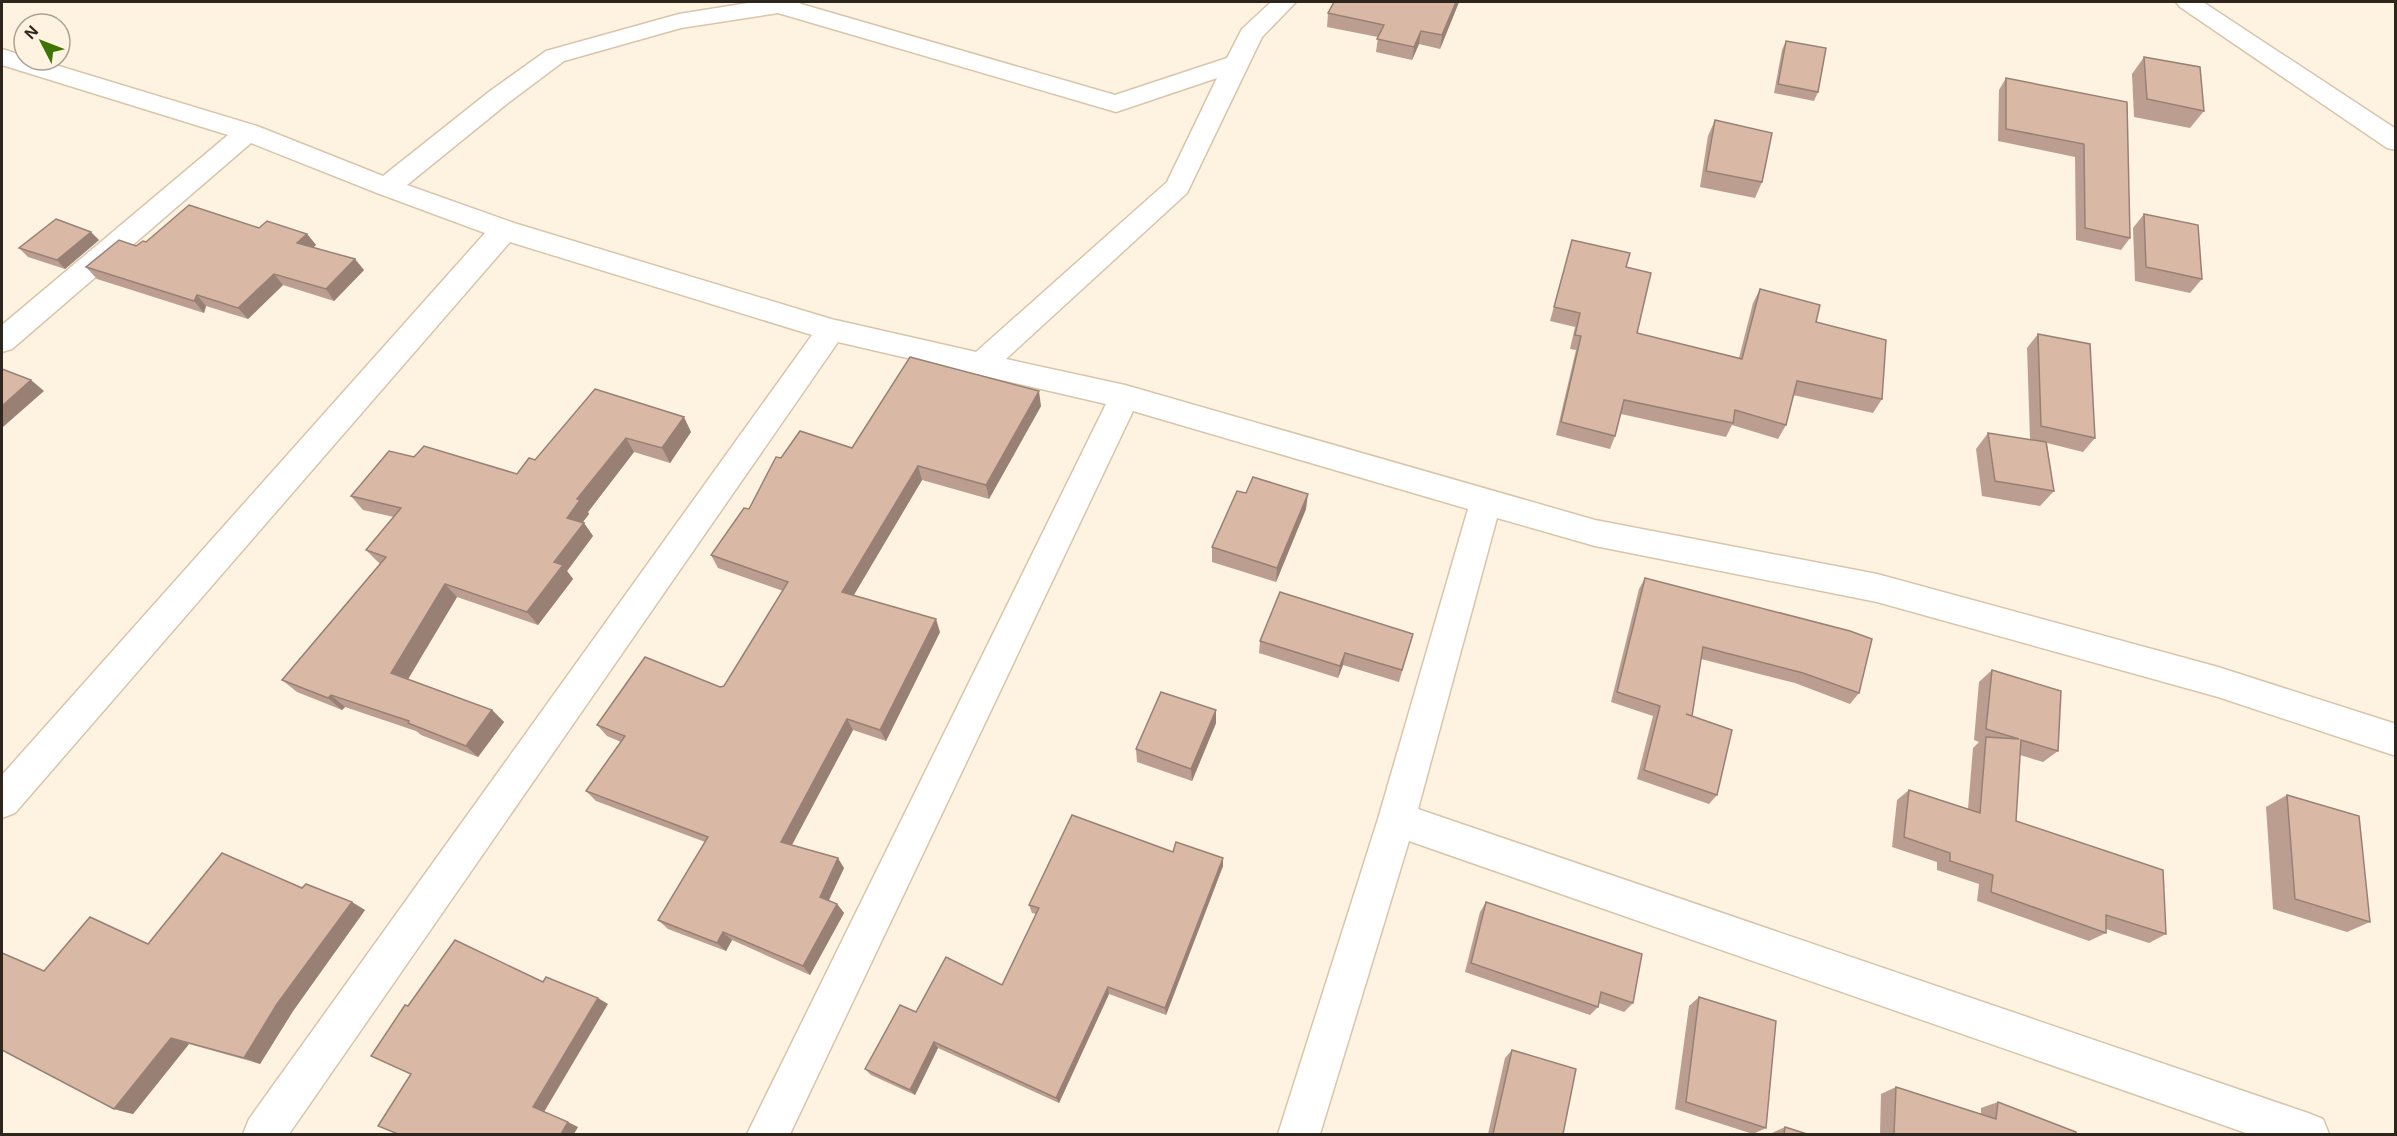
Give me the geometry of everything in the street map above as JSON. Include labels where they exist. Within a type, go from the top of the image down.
[{"type":"street","points":[[980,365],[1178,187],[1251,34],[1284,2]]},
{"type":"street","points":[[2188,2],[2396,142]]},
{"type":"street","points":[[386,187],[499,97],[555,56],[679,21],[783,3],[1116,104],[1237,63]]},
{"type":"street","points":[[2,57],[248,132],[386,187],[504,230],[831,330],[1125,397],[1595,533],[1877,588],[2218,682],[2396,740]]},
{"type":"street","points":[[2,341],[248,132]]},
{"type":"street","points":[[2,801],[504,230]]},
{"type":"street","points":[[264,1134],[831,330]]},
{"type":"street","points":[[768,1134],[1125,397]]},
{"type":"street","points":[[1299,1134],[1397,819],[1486,501]]},
{"type":"street","points":[[1397,819],[2308,1134]]},
{"type":"building","points":[[1334,2],[1456,2],[1442,35],[1421,31],[1414,47],[1377,39],[1384,25],[1328,13]]},
{"type":"building","points":[[1786,41],[1826,48],[1818,92],[1778,84]]},
{"type":"building","points":[[2144,57],[2200,67],[2204,111],[2147,99]]},
{"type":"building","points":[[2006,78],[2127,102],[2130,238],[2085,228],[2084,144],[2006,129]]},
{"type":"building","points":[[1715,120],[1772,133],[1762,182],[1706,171]]},
{"type":"building","points":[[189,205],[259,228],[267,221],[307,234],[297,243],[355,259],[326,289],[274,274],[238,308],[197,295],[194,301],[86,267],[119,240],[136,246],[143,241],[146,242]]},
{"type":"building","points":[[2144,214],[2198,225],[2202,279],[2146,267]]},
{"type":"building","points":[[56,219],[91,232],[57,260],[19,248]]},
{"type":"building","points":[[1572,240],[1630,253],[1626,267],[1651,273],[1637,333],[1742,359],[1760,289],[1820,305],[1816,322],[1886,340],[1882,399],[1797,381],[1786,425],[1735,410],[1733,423],[1624,400],[1615,436],[1561,422],[1581,336],[1575,335],[1580,313],[1554,307]]},
{"type":"building","points":[[2038,334],[2090,344],[2095,438],[2041,426]]},
{"type":"building","points":[[910,357],[1039,391],[986,485],[918,466],[842,592],[936,619],[880,730],[847,719],[781,842],[838,858],[820,897],[837,904],[803,966],[723,932],[717,943],[658,920],[708,837],[586,791],[625,736],[597,725],[645,657],[720,687],[724,686],[788,582],[711,555],[744,508],[749,509],[776,457],[781,458],[800,431],[852,448]]},
{"type":"building","points":[[2,369],[31,380],[2,406]]},
{"type":"building","points":[[595,389],[684,417],[662,448],[626,438],[577,499],[580,500],[567,518],[584,523],[554,562],[563,565],[527,612],[445,584],[391,673],[492,710],[466,746],[408,723],[409,721],[331,695],[328,698],[282,680],[386,557],[366,550],[401,508],[351,496],[389,451],[414,457],[424,446],[517,474],[529,458],[535,460]]},
{"type":"building","points":[[1988,433],[2046,442],[2054,491],[1995,481]]},
{"type":"building","points":[[1253,477],[1308,494],[1277,568],[1212,547],[1237,491],[1246,493]]},
{"type":"building","points":[[1645,578],[1850,631],[1872,639],[1859,693],[1803,673],[1703,647],[1692,716],[1686,714],[1732,730],[1717,795],[1644,770],[1660,706],[1617,692]]},
{"type":"building","points":[[1280,592],[1413,634],[1402,670],[1345,653],[1340,666],[1260,641]]},
{"type":"building","points":[[1992,670],[2061,691],[2058,751],[2021,740],[2016,821],[2163,870],[2166,934],[2106,915],[2106,933],[1991,892],[1993,875],[1950,861],[1950,853],[1904,837],[1909,790],[1980,813],[1986,737],[2019,739],[1986,729]]},
{"type":"building","points":[[1161,692],[1216,710],[1191,769],[1136,749]]},
{"type":"building","points":[[2287,795],[2359,816],[2370,922],[2295,899]]},
{"type":"building","points":[[1072,815],[1173,852],[1176,842],[1223,858],[1165,1008],[1108,987],[1056,1098],[934,1042],[910,1090],[865,1069],[900,1005],[916,1012],[946,957],[1002,985],[1039,908],[1029,905]]},
{"type":"building","points":[[222,853],[302,888],[306,884],[352,902],[277,1004],[244,1058],[171,1038],[114,1109],[2,1050],[2,953],[44,971],[90,917],[148,944]]},
{"type":"building","points":[[1486,902],[1642,954],[1633,1003],[1601,992],[1598,1007],[1471,963]]},
{"type":"building","points":[[455,940],[543,982],[546,977],[598,998],[533,1107],[568,1122],[561,1134],[398,1134],[378,1126],[411,1074],[371,1056],[405,1005],[408,1006]]},
{"type":"building","points":[[1699,997],[1776,1021],[1766,1128],[1686,1102]]},
{"type":"building","points":[[1512,1050],[1576,1069],[1563,1134],[1493,1134]]},
{"type":"building","points":[[1896,1087],[1996,1119],[1998,1102],[2076,1132],[2076,1134],[1894,1134]]},
{"type":"building","points":[[1785,1127],[1807,1134],[1784,1134]]}]
